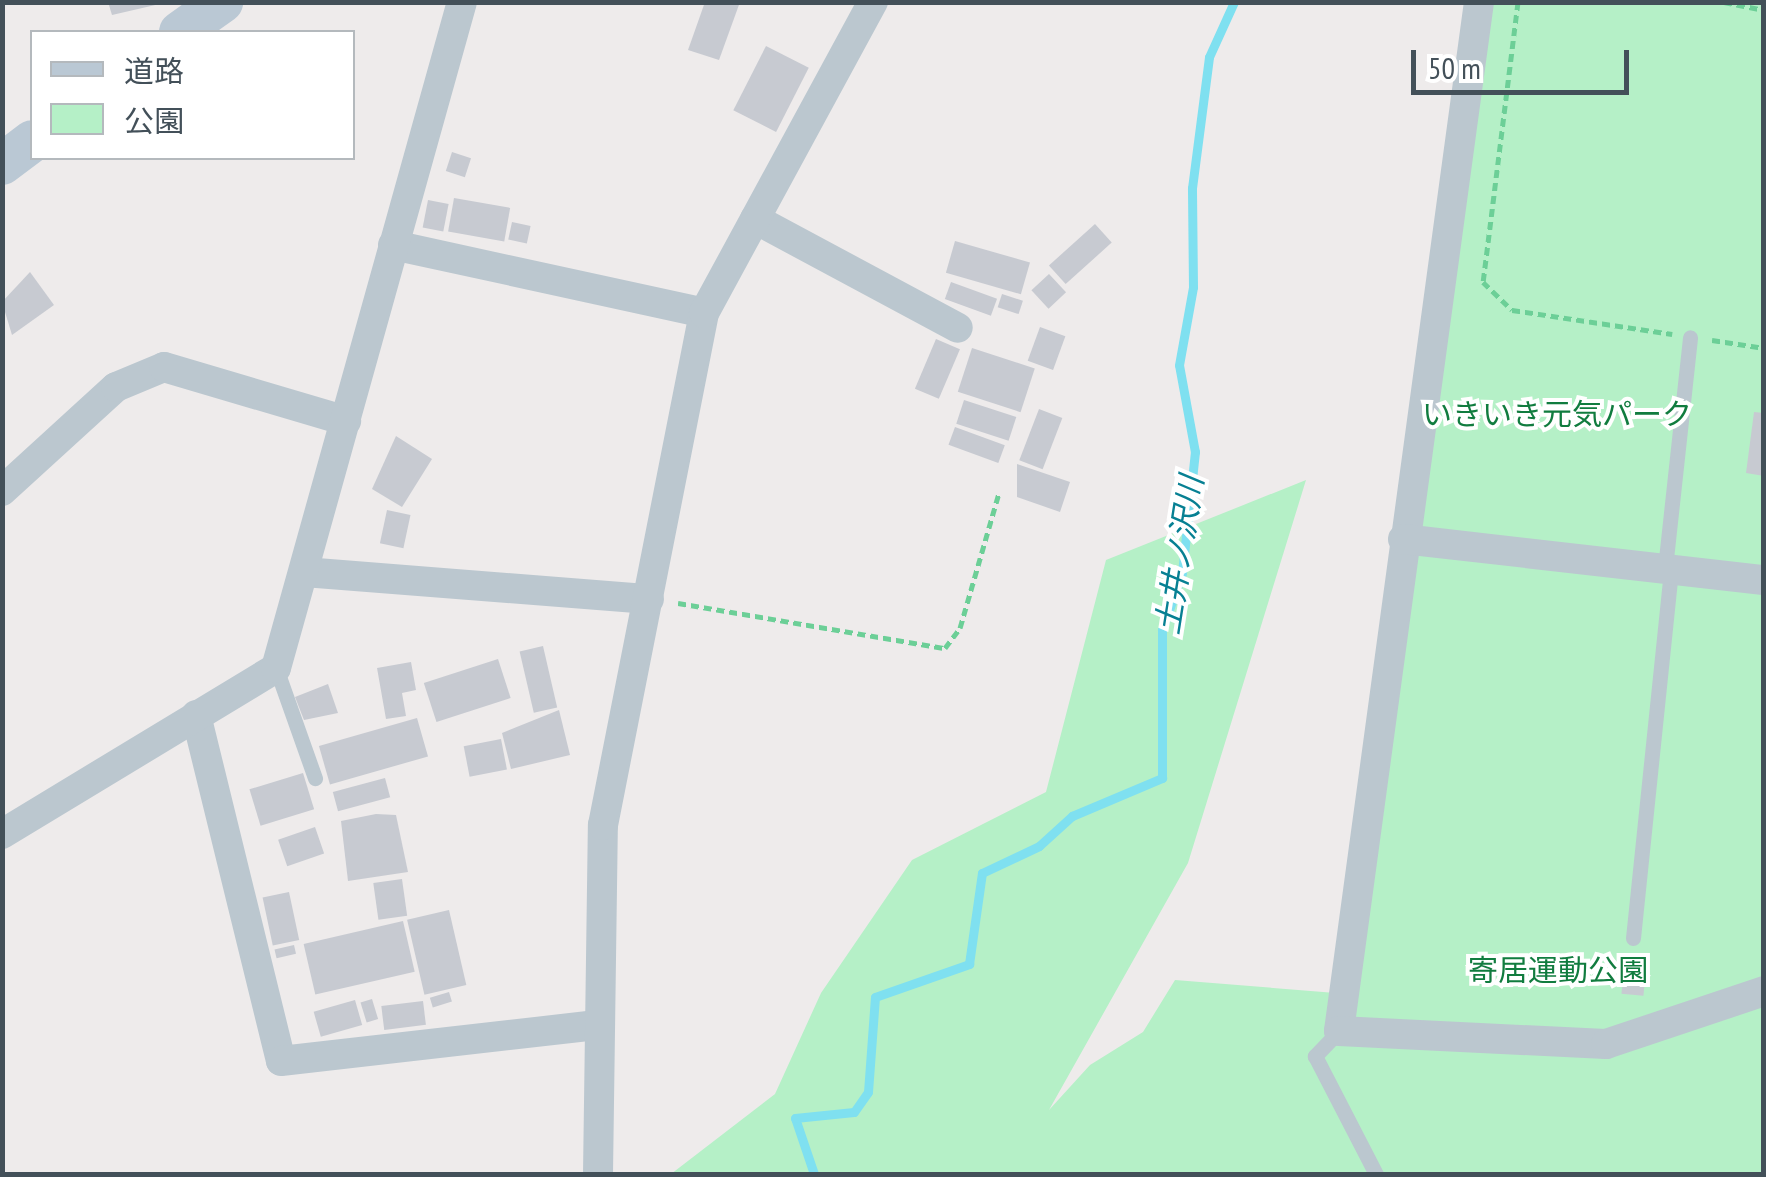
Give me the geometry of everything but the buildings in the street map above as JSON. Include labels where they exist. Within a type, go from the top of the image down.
[{"type":"main road","points":[[2,164],[30,143]]},
{"type":"street","points":[[2,834],[276,668],[462,2]]},
{"type":"street","points":[[598,1174],[602,826],[704,313],[873,2]]},
{"type":"street","points":[[1479,2],[1339,1031],[1606,1044],[1764,991]]},
{"type":"street","points":[[755,218],[958,328]]},
{"type":"street","points":[[393,246],[704,313]]},
{"type":"street","points":[[2,491],[116,387],[164,366],[346,421]]},
{"type":"street","points":[[1403,539],[1764,580]]},
{"type":"street","points":[[304,572],[649,599]]},
{"type":"street","points":[[196,716],[281,1061],[598,1025]]},
{"type":"lane","points":[[1633,938],[1690,337]]},
{"type":"lane","points":[[276,668],[314,778]]},
{"type":"lane","points":[[1339,1031],[1316,1056],[1376,1174]]},
{"type":"path","points":[[1518,2],[1483,282],[1512,310],[1764,348]]},
{"type":"path","points":[[1724,2],[1764,10]]},
{"type":"path","points":[[649,599],[945,648],[960,628],[999,492]]},
{"type":"green space","name":"寄居運動公園","points":[[1490,3],[1763,3],[1763,1174],[671,1174],[775,1094],[821,993],[912,860],[1046,792],[1106,560],[1306,480],[1188,863],[1049,1110],[1090,1065],[1143,1032],[1175,980],[1348,994]]},
{"type":"waterway","name":"土井ノ沢川","points":[[814,1174],[795,1118],[854,1112],[868,1092],[875,997],[969,964],[982,873],[1039,846],[1072,816],[1162,778],[1162,630],[1182,573],[1195,452],[1179,365],[1193,287],[1192,188],[1209,57],[1234,2]]},
{"type":"park label","name":"いきいき元気パーク","points":[[1557,414]]}]
